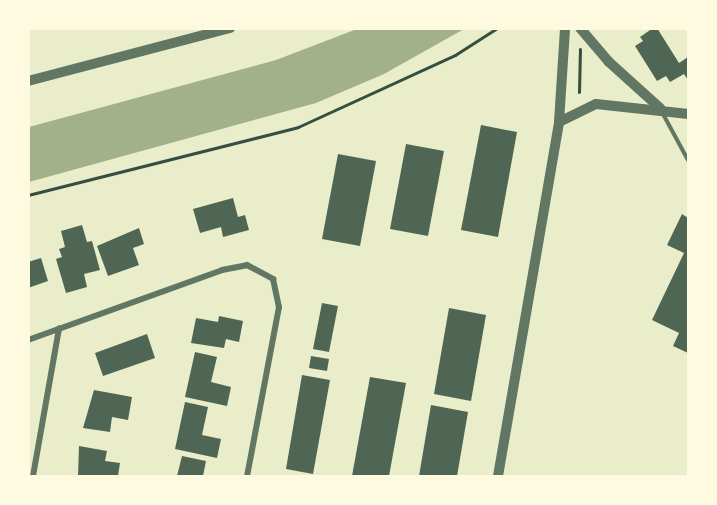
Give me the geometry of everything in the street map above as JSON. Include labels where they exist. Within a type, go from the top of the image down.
[{"type":"street","points":[[28,81],[230,28]]},
{"type":"street","points":[[498,477],[559,122],[566,28]]},
{"type":"street","points":[[580,28],[609,62],[660,108]]},
{"type":"street","points":[[559,122],[596,104],[660,108],[688,114]]},
{"type":"street","points":[[28,340],[222,270],[247,265],[273,279],[279,307],[247,477]]},
{"type":"street","points":[[33,477],[59,328]]},
{"type":"lane","points":[[660,108],[688,160]]},
{"type":"path","points":[[28,195],[298,127],[455,55],[497,28]]},
{"type":"path","points":[[579,92],[580,49]]},
{"type":"shaded area","points":[[357,29],[464,29],[384,74],[316,103],[29,182],[29,127],[276,60]]},
{"type":"building","points":[[653,28],[657,28],[679,63],[688,57],[688,80],[684,74],[670,82],[666,76],[657,81],[635,46],[643,41],[640,37]]},
{"type":"building","points":[[481,125],[517,132],[498,237],[461,230]]},
{"type":"building","points":[[406,144],[444,151],[428,236],[390,229]]},
{"type":"building","points":[[338,154],[376,161],[360,246],[322,239]]},
{"type":"building","points":[[233,198],[238,217],[245,215],[249,230],[223,237],[221,227],[200,233],[193,209]]},
{"type":"building","points":[[682,214],[688,218],[688,353],[673,346],[679,333],[652,320],[684,253],[667,245]]},
{"type":"building","points":[[82,225],[87,242],[92,241],[100,270],[84,274],[87,287],[66,293],[56,259],[62,257],[59,249],[65,247],[61,231]]},
{"type":"building","points":[[139,228],[144,244],[133,248],[139,265],[108,276],[97,246]]},
{"type":"building","points":[[41,258],[48,281],[28,288],[28,262]]},
{"type":"building","points":[[322,303],[338,306],[329,352],[313,349]]},
{"type":"building","points":[[449,308],[486,315],[471,401],[434,394]]},
{"type":"building","points":[[219,316],[243,321],[239,342],[226,339],[224,348],[191,343],[196,318],[218,322]]},
{"type":"building","points":[[147,334],[155,358],[103,376],[95,353]]},
{"type":"building","points":[[195,352],[217,357],[211,382],[231,387],[227,406],[185,397]]},
{"type":"building","points":[[311,356],[329,359],[327,371],[309,368]]},
{"type":"building","points":[[302,375],[330,380],[313,474],[286,469]]},
{"type":"building","points":[[370,377],[406,383],[389,476],[352,476]]},
{"type":"building","points":[[94,390],[132,397],[128,420],[112,417],[110,432],[83,428]]},
{"type":"building","points":[[185,402],[208,407],[202,435],[221,439],[217,458],[175,449]]},
{"type":"building","points":[[431,405],[468,412],[457,476],[419,476]]},
{"type":"building","points":[[79,446],[107,451],[105,461],[120,463],[118,476],[78,476]]},
{"type":"building","points":[[182,456],[206,461],[203,476],[177,476]]}]
